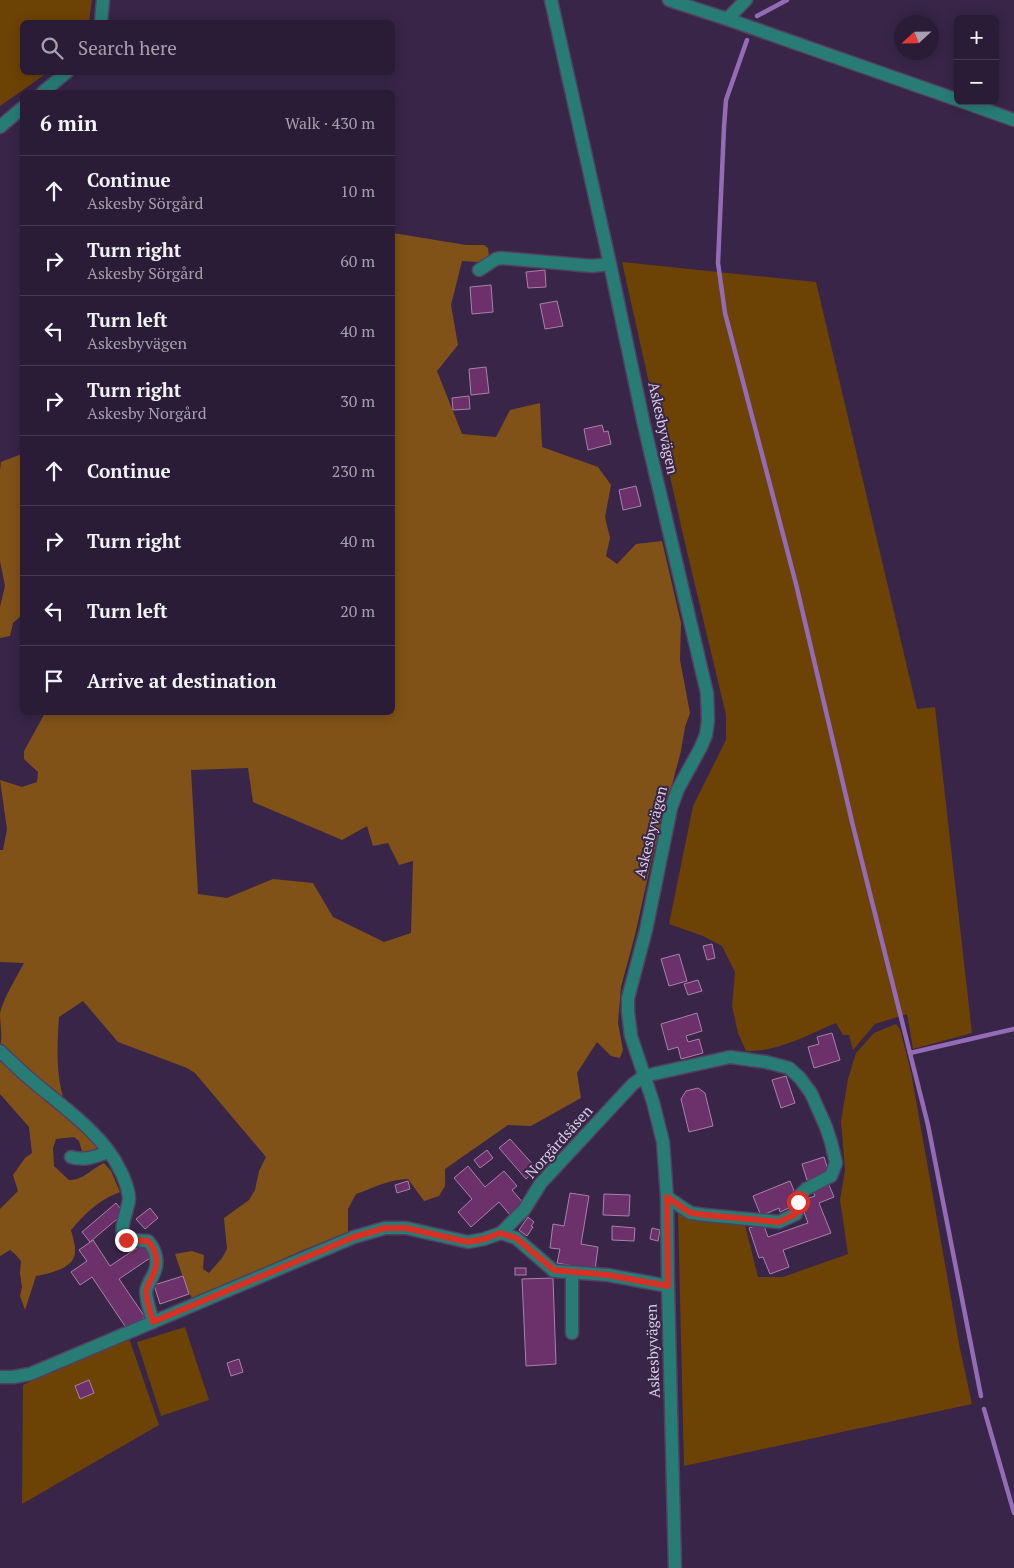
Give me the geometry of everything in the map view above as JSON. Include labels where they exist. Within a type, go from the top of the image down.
[{"type":"street","points":[[101,20],[103,0]]},
{"type":"street","name":"Askesbyvägen","points":[[551,0],[644,425],[707,693],[708,720],[706,735],[678,789],[671,808],[646,930],[628,998],[628,1026],[654,1102],[663,1142],[667,1197],[674,1568]]},
{"type":"street","points":[[669,0],[954,99]]},
{"type":"street","points":[[727,19],[746,0]]},
{"type":"street","points":[[46,90],[64,75]]},
{"type":"street","points":[[971,105],[1014,120]]},
{"type":"street","points":[[0,127],[20,110]]},
{"type":"street","points":[[479,270],[496,259],[502,258],[592,266],[610,264]]},
{"type":"street","points":[[0,1051],[22,1072],[81,1121],[108,1152],[120,1170],[129,1198],[122,1231],[126,1240],[148,1241],[155,1252],[156,1264],[146,1294],[153,1322]]},
{"type":"street","points":[[644,1076],[730,1057],[766,1062],[789,1068],[800,1078],[811,1094],[826,1127],[835,1155],[836,1164],[831,1176],[806,1189],[801,1194],[796,1214],[779,1222],[691,1213],[667,1197]]},
{"type":"street","name":"Norgårdsåsen","points":[[500,1233],[524,1210],[541,1183],[633,1084],[644,1076]]},
{"type":"street","points":[[71,1157],[87,1159],[108,1152]]},
{"type":"street","points":[[0,1377],[30,1374],[354,1237],[385,1228],[406,1228],[468,1242],[500,1233],[516,1238],[554,1270],[608,1275],[668,1286]]},
{"type":"street","points":[[572,1273],[572,1333]]},
{"type":"shaded area","points":[[0,0],[92,0],[89,20],[20,20],[20,75],[44,75],[20,90],[20,92],[0,106]]},
{"type":"shaded area","points":[[395,233],[466,245],[484,245],[488,248],[489,256],[479,262],[462,261],[451,305],[458,345],[437,371],[462,434],[496,437],[510,410],[540,403],[542,447],[598,467],[611,485],[605,517],[610,538],[606,556],[617,564],[636,544],[662,541],[681,623],[680,660],[690,713],[621,987],[618,1023],[623,1050],[620,1058],[611,1056],[597,1042],[577,1073],[581,1098],[531,1126],[508,1125],[445,1169],[445,1186],[439,1196],[424,1201],[408,1179],[388,1182],[356,1194],[348,1209],[348,1232],[303,1250],[193,1300],[187,1289],[175,1254],[192,1251],[204,1255],[203,1269],[209,1273],[227,1249],[224,1218],[249,1200],[255,1190],[259,1171],[266,1157],[195,1073],[187,1068],[118,1042],[83,1001],[59,1017],[59,1076],[70,1115],[97,1147],[91,1154],[82,1151],[79,1141],[74,1137],[56,1139],[53,1148],[54,1166],[69,1180],[74,1180],[104,1163],[111,1171],[120,1192],[105,1199],[93,1208],[71,1230],[75,1250],[71,1262],[61,1269],[36,1276],[25,1310],[20,1296],[22,1287],[21,1261],[10,1250],[0,1256],[0,1209],[18,1191],[13,1175],[25,1158],[32,1153],[29,1127],[0,1094],[0,1014],[24,963],[0,962],[0,850],[3,850],[7,829],[0,780],[22,787],[37,782],[38,772],[24,759],[24,751],[44,715],[395,715]],"holes":[[[248,768],[253,802],[342,840],[367,826],[373,846],[388,843],[399,865],[413,861],[411,933],[384,942],[333,917],[313,883],[273,879],[227,898],[198,894],[191,770]]]},
{"type":"shaded area","points":[[622,262],[816,282],[917,709],[935,707],[972,1033],[913,1049],[907,1014],[875,1024],[853,1050],[849,1035],[843,1035],[836,1023],[781,1046],[758,1051],[746,1051],[738,1033],[732,1006],[735,972],[722,946],[703,936],[669,924],[693,806],[726,740],[726,715],[684,539]]},
{"type":"shaded area","points":[[20,455],[20,617],[13,623],[10,636],[0,638],[0,607],[5,586],[0,561],[1,462]]},
{"type":"shaded area","points":[[896,1024],[900,1029],[911,1072],[960,1349],[972,1404],[684,1466],[678,1213],[744,1221],[758,1277],[783,1277],[848,1254],[840,1200],[845,1170],[841,1121],[848,1079],[856,1053],[874,1033]]},
{"type":"shaded area","points":[[185,1327],[209,1400],[161,1416],[137,1342]]},
{"type":"shaded area","points":[[129,1338],[159,1425],[22,1504],[23,1385]]},
{"type":"building","points":[[545,270],[546,287],[528,288],[526,272]]},
{"type":"building","points":[[491,285],[493,312],[472,314],[470,287]]},
{"type":"building","points":[[557,301],[563,326],[545,329],[540,304]]},
{"type":"building","points":[[486,367],[489,393],[471,395],[469,369]]},
{"type":"building","points":[[469,396],[470,409],[453,410],[452,398]]},
{"type":"building","points":[[602,425],[604,432],[608,431],[611,444],[588,450],[584,429]]},
{"type":"building","points":[[636,486],[641,506],[623,510],[619,490]]},
{"type":"building","points":[[712,944],[715,958],[707,960],[703,946]]},
{"type":"building","points":[[679,954],[687,981],[669,986],[661,959]]},
{"type":"building","points":[[698,980],[702,991],[688,995],[684,984]]},
{"type":"building","points":[[697,1013],[702,1031],[686,1036],[688,1042],[699,1039],[703,1053],[681,1059],[678,1047],[668,1050],[661,1024]]},
{"type":"building","points":[[832,1033],[840,1060],[814,1068],[808,1047],[819,1044],[817,1037]]},
{"type":"building","points":[[786,1076],[795,1103],[781,1108],[772,1080]]},
{"type":"building","points":[[698,1088],[705,1093],[713,1126],[689,1132],[681,1099],[686,1091]]},
{"type":"building","points":[[510,1139],[537,1169],[526,1179],[499,1148]]},
{"type":"building","points":[[487,1150],[493,1158],[480,1168],[474,1160]]},
{"type":"building","points":[[824,1157],[829,1173],[807,1180],[802,1164]]},
{"type":"building","points":[[468,1166],[485,1187],[504,1171],[517,1186],[512,1190],[524,1204],[511,1216],[499,1202],[471,1227],[458,1212],[472,1199],[454,1178]]},
{"type":"building","points":[[408,1181],[410,1189],[397,1193],[395,1185]]},
{"type":"building","points":[[790,1181],[798,1200],[789,1204],[791,1207],[780,1212],[779,1208],[761,1216],[753,1196]]},
{"type":"building","points":[[829,1185],[834,1197],[819,1203],[831,1233],[783,1250],[789,1267],[770,1274],[763,1257],[759,1258],[749,1228],[763,1223],[768,1237],[808,1223],[800,1201],[815,1196],[813,1192]]},
{"type":"building","points":[[570,1193],[589,1196],[581,1244],[598,1247],[595,1270],[557,1263],[560,1249],[550,1248],[553,1224],[564,1226]]},
{"type":"building","points":[[604,1194],[630,1195],[629,1216],[603,1215]]},
{"type":"building","points":[[116,1203],[124,1213],[90,1242],[82,1232]]},
{"type":"building","points":[[150,1208],[158,1218],[145,1229],[136,1219]]},
{"type":"building","points":[[528,1217],[534,1222],[527,1236],[519,1230]]},
{"type":"building","points":[[612,1226],[635,1228],[634,1241],[612,1240]]},
{"type":"building","points":[[652,1228],[660,1230],[658,1241],[650,1239]]},
{"type":"building","points":[[93,1240],[110,1266],[144,1243],[153,1256],[119,1279],[145,1317],[127,1329],[92,1277],[80,1285],[71,1272],[87,1261],[79,1250]]},
{"type":"building","points":[[515,1268],[526,1268],[526,1275],[515,1275]]},
{"type":"building","points":[[183,1276],[189,1294],[160,1304],[154,1285]]},
{"type":"building","points":[[553,1278],[556,1364],[526,1366],[522,1279]]},
{"type":"building","points":[[239,1359],[243,1372],[231,1376],[227,1363]]},
{"type":"building","points":[[89,1380],[94,1393],[80,1399],[75,1386]]},
{"type":"waterway","points":[[757,16],[787,0]]},
{"type":"waterway","points":[[747,40],[726,100],[718,263],[725,313],[796,584],[853,826],[928,1125],[981,1396]]},
{"type":"waterway","points":[[910,1053],[1014,1029]]},
{"type":"waterway","points":[[984,1409],[1014,1513]]},
{"type":"route","points":[[126,1240],[148,1241],[155,1252],[156,1264],[146,1294],[153,1322],[354,1237],[385,1228],[406,1228],[468,1242],[500,1233],[516,1238],[554,1270],[608,1275],[668,1286],[667,1197],[691,1213],[779,1222],[796,1214],[798,1202]]}]
